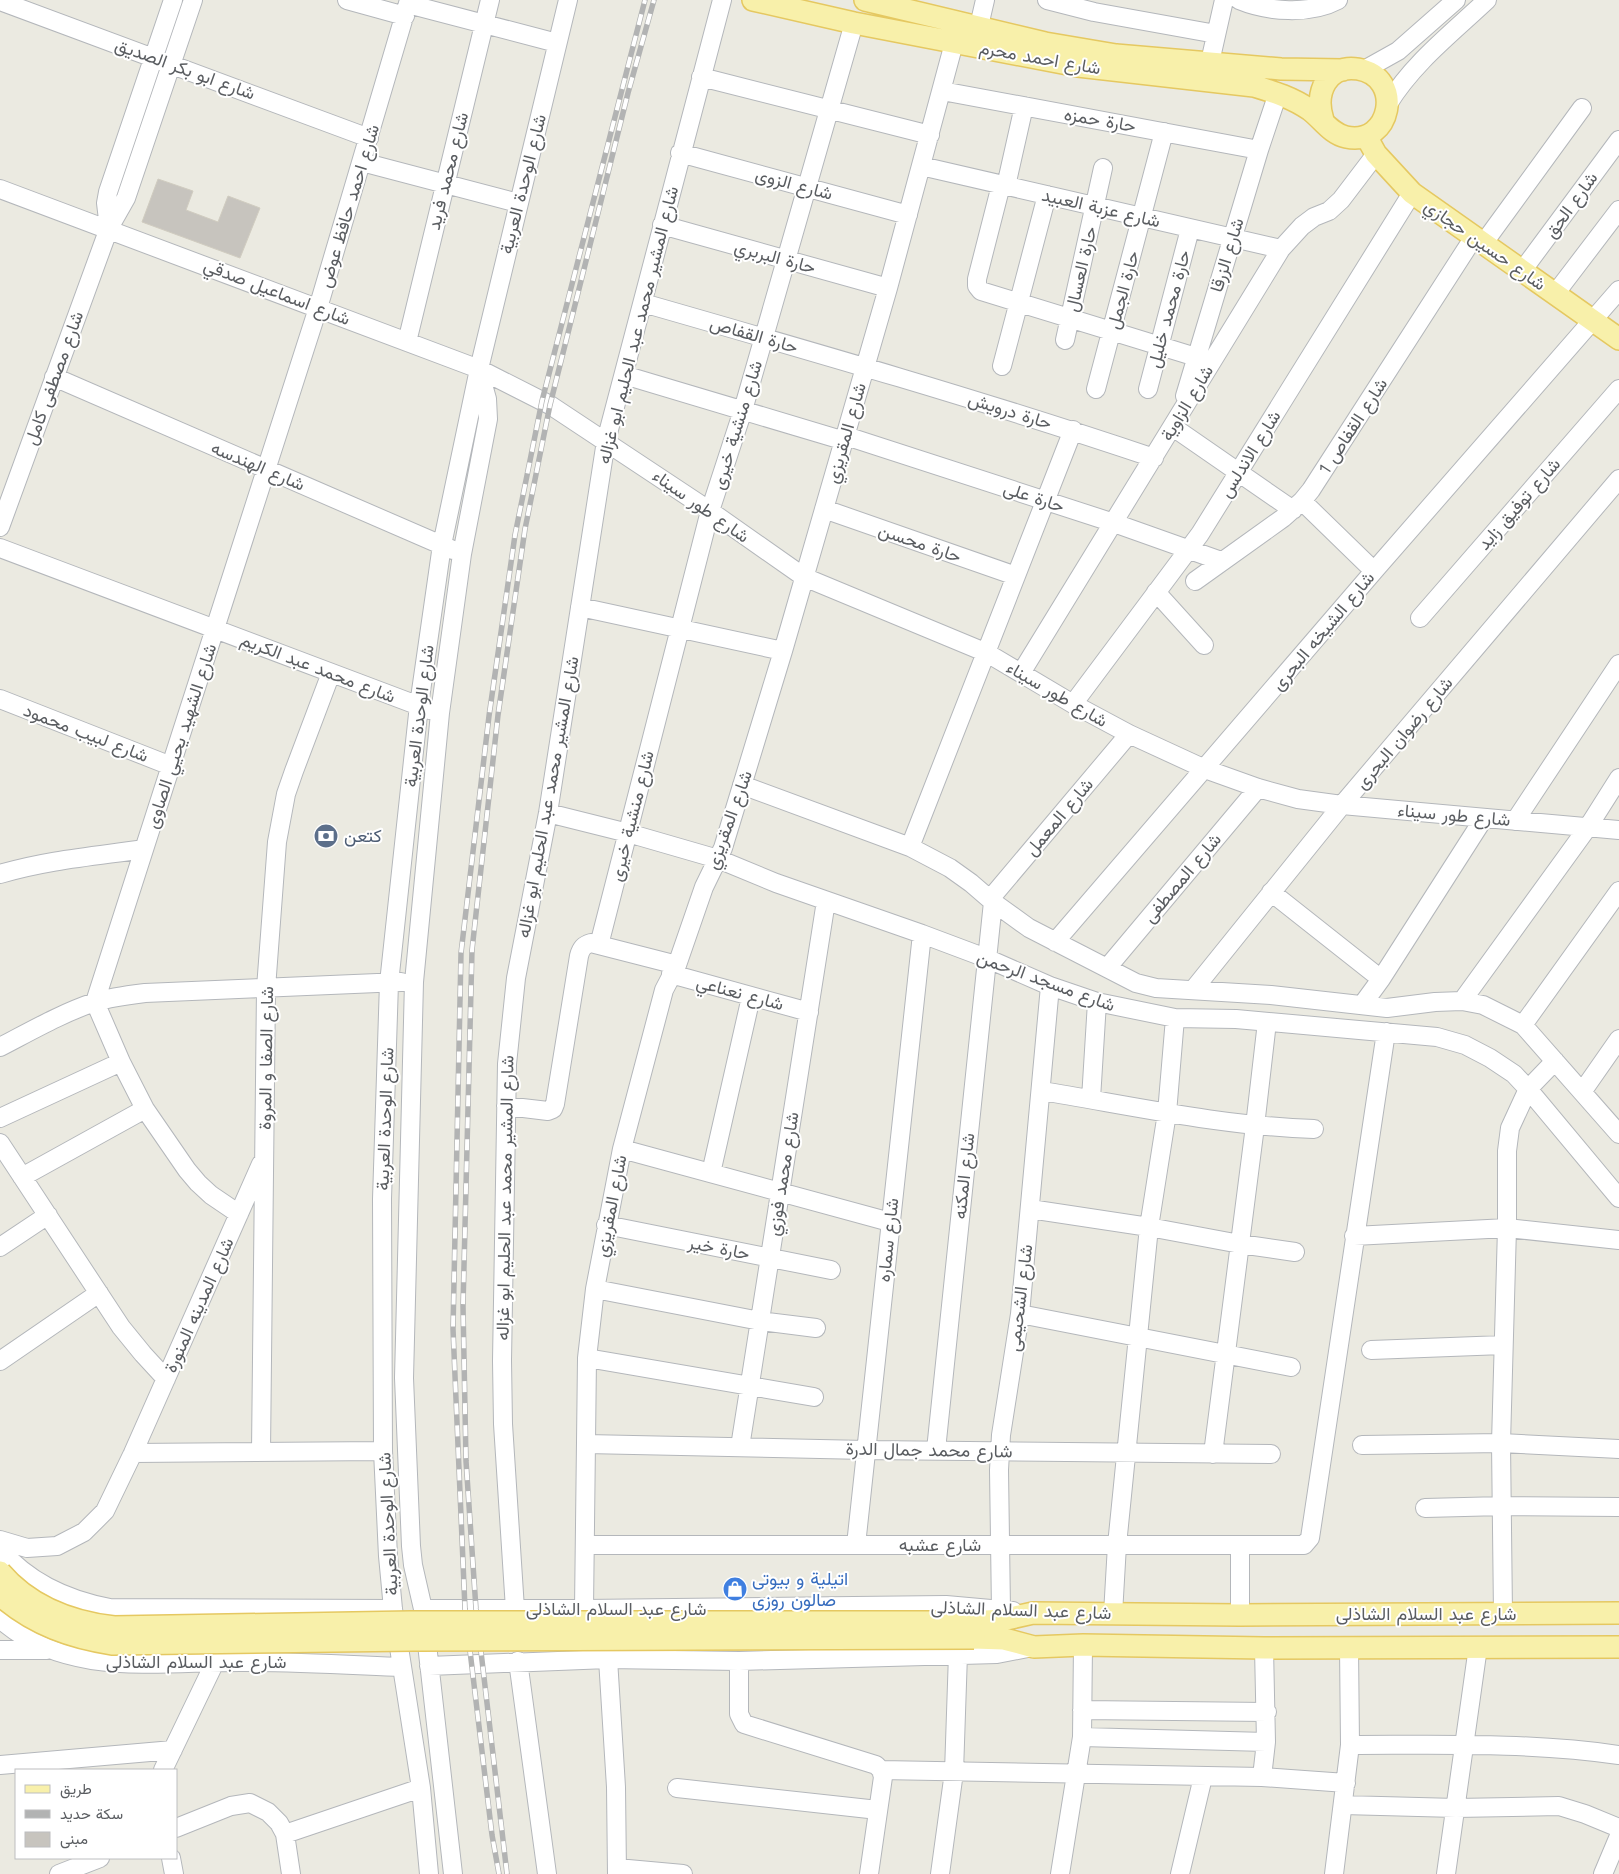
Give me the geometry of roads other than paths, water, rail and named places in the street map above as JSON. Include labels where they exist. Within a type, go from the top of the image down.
[{"type":"main road","name":"شارع احمد محرم","points":[[753,0],[854,24],[969,39],[1045,43],[1116,55],[1281,69],[1343,70]]},
{"type":"main road","name":"شارع احمد محرم","points":[[865,0],[969,39],[1078,66],[1254,86],[1278,93],[1302,105],[1323,120]]},
{"type":"main road","points":[[1354,68],[1372,74],[1384,87],[1388,104],[1386,114],[1382,123],[1375,131],[1371,145],[1356,138],[1337,134],[1329,128],[1323,120],[1319,108],[1319,96],[1324,84],[1332,75],[1354,68]]},
{"type":"main road","name":"شارع حسين حجازي","points":[[1371,145],[1412,193],[1619,339]]},
{"type":"main road","points":[[0,1572],[24,1594],[54,1612],[87,1623],[114,1627],[410,1622],[972,1630],[1034,1646]]},
{"type":"main road","points":[[0,1594],[10,1604],[48,1627],[91,1641],[113,1644],[972,1630],[1002,1620],[1033,1613]]},
{"type":"main road","name":"شارع عبد السلام الشاذلى","points":[[1033,1613],[1240,1615],[1619,1613]]},
{"type":"main road","points":[[1570,1613],[1571,1647]]},
{"type":"main road","name":"شارع عبد السلام الشاذلى","points":[[1034,1646],[1264,1648],[1619,1647]]},
{"type":"street","name":"شارع مصطفى كامل","points":[[109,228],[106,203],[108,192],[172,0]]},
{"type":"street","name":"شارع مصطفى كامل","points":[[0,527],[109,228],[124,204],[193,0]]},
{"type":"street","points":[[347,0],[408,7],[558,43]]},
{"type":"street","name":"شارع محمد فريد","points":[[407,342],[490,0]]},
{"type":"street","name":"شارع الوحدة العربية","points":[[429,1874],[421,1788],[393,1609],[388,1556],[383,1451],[382,1199],[389,983],[420,706],[442,545],[479,369],[568,0]]},
{"type":"street","name":"شارع المشير محمد عبد الحليم ابو غزاله","points":[[515,1609],[504,1434],[502,1361],[506,1106],[510,1021],[516,978],[548,813],[606,441],[680,153],[722,0]]},
{"type":"street","name":"شارع المقريزي","points":[[584,1609],[587,1358],[595,1289],[622,1149],[659,1007],[704,887],[718,859],[783,650],[866,367],[942,90],[969,39],[985,0]]},
{"type":"street","points":[[1048,0],[1094,12],[1216,34]]},
{"type":"street","points":[[1210,62],[1224,0]]},
{"type":"street","points":[[1239,0],[1266,4],[1286,10],[1309,8],[1338,0]]},
{"type":"street","points":[[1388,104],[1399,86],[1413,70],[1487,0]]},
{"type":"street","name":"شارع ابو بكر الصديق","points":[[0,1],[369,138]]},
{"type":"street","points":[[1364,70],[1398,51],[1452,1]]},
{"type":"street","name":"شارع احمد حافظ عوض","points":[[267,469],[318,308],[408,7]]},
{"type":"street","name":"شارع منشية خيرى","points":[[599,945],[710,510],[743,410],[854,24]]},
{"type":"street","points":[[701,77],[930,135]]},
{"type":"street","name":"حارة حمزه","points":[[942,90],[1259,150]]},
{"type":"street","name":"شارع الزرقا","points":[[1175,423],[1278,93]]},
{"type":"street","points":[[1024,106],[1004,185],[976,279],[977,286],[981,291],[1018,303],[1196,357]]},
{"type":"street","name":"شارع القفاص 1","points":[[1195,581],[1298,505],[1319,479],[1479,240],[1582,108]]},
{"type":"street","name":"حارة الجمل","points":[[1096,390],[1164,132]]},
{"type":"street","name":"شارع الحق","points":[[1522,271],[1619,140]]},
{"type":"street","name":"شارع الزاوية","points":[[1021,673],[1281,249],[1302,226],[1314,217],[1329,211],[1341,200],[1371,145]]},
{"type":"street","name":"شارع الزوى","points":[[680,153],[908,215]]},
{"type":"street","points":[[362,162],[518,203]]},
{"type":"street","name":"شارع عزبة العبيد","points":[[921,166],[1281,249]]},
{"type":"street","name":"حارة العسال","points":[[1064,340],[1103,168]]},
{"type":"street","name":"شارع اسماعيل صدقي","points":[[0,188],[479,369],[550,405]]},
{"type":"street","name":"شارع الاندلس","points":[[1073,704],[1189,549],[1239,473],[1412,193]]},
{"type":"street","points":[[1002,366],[1047,195]]},
{"type":"street","points":[[1555,294],[1619,210]]},
{"type":"street","name":"حارة البربري","points":[[662,226],[888,288]]},
{"type":"street","name":"حارة محمد خليل","points":[[1148,389],[1190,229]]},
{"type":"street","name":"شارع الشيخه البحرى","points":[[1055,942],[1619,290]]},
{"type":"street","name":"حارة القفاص","points":[[643,303],[866,367]]},
{"type":"street","name":"حارة درويش","points":[[866,367],[1073,430],[1154,458]]},
{"type":"street","name":"شارع الوحدة العربية","points":[[453,1874],[423,1609],[413,1565],[411,1546],[404,1378],[414,982],[440,713],[462,554],[488,419],[487,399],[479,369]]},
{"type":"street","name":"حارة على","points":[[624,375],[845,438],[1114,523],[1221,561]]},
{"type":"street","name":"شارع الهندسه","points":[[54,378],[462,554]]},
{"type":"street","name":"شارع توفيق زايد","points":[[1420,618],[1619,389]]},
{"type":"street","name":"شارع طور سيناء","points":[[550,405],[710,510],[804,577],[987,653],[1128,734],[1205,769],[1258,788],[1298,799],[1342,805],[1619,830]]},
{"type":"street","points":[[1175,423],[1239,473],[1298,505],[1374,572]]},
{"type":"street","points":[[910,847],[1073,430]]},
{"type":"street","name":"شارع الشهيد يحيي الصاوى","points":[[95,1002],[267,469]]},
{"type":"street","name":"شارع رضوان البحرى","points":[[1193,990],[1342,805],[1619,479]]},
{"type":"street","name":"حارة محسن","points":[[824,509],[1016,576]]},
{"type":"street","name":"شارع محمد عبد الكريم","points":[[0,548],[440,713]]},
{"type":"street","points":[[1156,592],[1204,645]]},
{"type":"street","points":[[580,607],[783,650]]},
{"type":"street","points":[[1515,821],[1619,664]]},
{"type":"street","name":"شارع الصفا و المروة","points":[[261,1452],[266,988],[277,842],[281,818],[294,771],[331,673]]},
{"type":"street","name":"شارع لبيب محمود","points":[[0,700],[171,766]]},
{"type":"street","name":"شارع المعمل","points":[[991,901],[1128,734]]},
{"type":"street","points":[[1462,1001],[1588,827],[1619,778]]},
{"type":"street","name":"شارع مسجد الرحمن","points":[[742,785],[910,847],[950,868],[1029,928],[1136,983],[1149,986],[1271,995],[1387,1008],[1435,1002],[1462,1001],[1483,1005],[1523,1025],[1619,1134]]},
{"type":"street","name":"شارع المصطفى","points":[[1107,968],[1258,788]]},
{"type":"street","name":"شارع مسجد الرحمن","points":[[548,813],[628,833],[718,859],[757,876],[986,958],[1050,986],[1096,1002],[1176,1018],[1267,1022],[1386,1032],[1437,1037],[1465,1045],[1490,1058],[1514,1074],[1619,1198]]},
{"type":"street","points":[[1362,1006],[1484,818]]},
{"type":"street","points":[[0,874],[19,868],[57,861],[144,849]]},
{"type":"street","points":[[1523,1025],[1619,891]]},
{"type":"street","points":[[1271,892],[1381,979]]},
{"type":"street","name":"شارع محمد فوزي","points":[[740,1447],[826,901]]},
{"type":"street","name":"شارع المكنه","points":[[936,1450],[991,901]]},
{"type":"street","name":"شارع سماره","points":[[856,1545],[922,934]]},
{"type":"street","points":[[506,1106],[548,1111],[553,1109],[581,950],[585,945],[591,943],[599,945]]},
{"type":"street","name":"شارع نعناعي","points":[[599,945],[751,997],[809,1012]]},
{"type":"street","points":[[0,1048],[50,1021],[95,1002],[120,996],[145,993],[414,982]]},
{"type":"street","name":"شارع الشحيمى","points":[[1001,1610],[1000,1450],[1003,1419],[1020,1314],[1042,1091],[1050,986]]},
{"type":"street","points":[[711,1173],[751,997]]},
{"type":"street","points":[[95,1002],[121,1062],[145,1109],[198,1183],[211,1195],[239,1214]]},
{"type":"street","points":[[1091,1099],[1096,1002]]},
{"type":"street","points":[[1113,1614],[1117,1545],[1149,1227],[1167,1113],[1176,1018]]},
{"type":"street","points":[[1213,1454],[1267,1022]]},
{"type":"street","points":[[1386,1032],[1354,1236],[1507,1228],[1619,1240]]},
{"type":"street","points":[[1582,1092],[1619,1040]]},
{"type":"street","points":[[0,1118],[121,1062]]},
{"type":"street","points":[[1503,1614],[1501,1443],[1507,1228],[1507,1151],[1510,1128],[1528,1089],[1555,1062]]},
{"type":"street","points":[[1042,1091],[1255,1126],[1314,1129]]},
{"type":"street","points":[[22,1177],[145,1109]]},
{"type":"street","points":[[0,1143],[121,1327],[166,1379]]},
{"type":"street","points":[[622,1149],[890,1222]]},
{"type":"street","name":"شارع المدينه المنورة","points":[[0,1540],[27,1548],[57,1546],[84,1532],[105,1511],[134,1453],[264,1158]]},
{"type":"street","points":[[382,1199],[408,1200]]},
{"type":"street","points":[[1030,1209],[1295,1252]]},
{"type":"street","points":[[0,1247],[48,1216]]},
{"type":"street","name":"حارة خير","points":[[606,1225],[831,1270]]},
{"type":"street","name":"شارع عشبه","points":[[585,1545],[1304,1545],[1310,1538],[1354,1236]]},
{"type":"street","points":[[595,1289],[760,1321],[816,1328]]},
{"type":"street","points":[[0,1361],[99,1293]]},
{"type":"street","points":[[1020,1314],[1291,1367]]},
{"type":"street","points":[[1371,1350],[1503,1345]]},
{"type":"street","points":[[587,1358],[814,1396]]},
{"type":"street","points":[[1362,1445],[1501,1443],[1619,1449]]},
{"type":"street","name":"شارع محمد جمال الدرة","points":[[586,1444],[866,1450],[1271,1454]]},
{"type":"street","points":[[134,1453],[383,1451]]},
{"type":"street","points":[[1425,1508],[1503,1506],[1619,1507]]},
{"type":"street","points":[[1240,1545],[1240,1615]]},
{"type":"street","points":[[0,1549],[23,1572],[42,1586],[86,1604],[110,1608],[393,1609]]},
{"type":"street","name":"شارع عبد السلام الشاذلى","points":[[423,1609],[946,1606],[1033,1613]]},
{"type":"street","points":[[249,1608],[250,1662]]},
{"type":"street","name":"شارع عبد السلام الشاذلى","points":[[0,1619],[27,1639],[51,1650],[87,1661],[125,1664],[250,1662],[402,1667]]},
{"type":"street","points":[[1060,1874],[1082,1737],[1083,1645]]},
{"type":"street","name":"شارع عبد السلام الشاذلى","points":[[429,1666],[518,1661],[608,1659],[739,1661],[997,1654],[1034,1646]]},
{"type":"street","points":[[1334,1874],[1350,1745],[1349,1647]]},
{"type":"street","points":[[1446,1874],[1478,1647]]},
{"type":"street","points":[[1262,1777],[1267,1712],[1264,1648]]},
{"type":"street","points":[[0,1650],[51,1650]]},
{"type":"street","points":[[940,1874],[954,1772],[958,1654]]},
{"type":"street","points":[[608,1659],[616,1787],[617,1871],[683,1874]]},
{"type":"street","points":[[518,1661],[547,1874]]},
{"type":"street","points":[[739,1661],[739,1714],[744,1724],[876,1764],[881,1770],[883,1777],[869,1874]]},
{"type":"street","points":[[164,1769],[215,1662]]},
{"type":"street","points":[[1082,1710],[1267,1712]]},
{"type":"street","points":[[1082,1737],[1266,1742]]},
{"type":"street","points":[[1350,1745],[1465,1745],[1577,1749],[1619,1755]]},
{"type":"street","points":[[0,1766],[173,1750]]},
{"type":"street","points":[[881,1770],[1262,1777],[1346,1783]]},
{"type":"street","points":[[1180,1874],[1203,1777]]},
{"type":"street","points":[[282,1829],[421,1788]]},
{"type":"street","points":[[677,1788],[878,1810]]},
{"type":"street","points":[[178,1827],[231,1806],[250,1803],[268,1812],[282,1829],[291,1874]]},
{"type":"street","points":[[1343,1805],[1456,1808],[1559,1806],[1619,1828]]},
{"type":"street","points":[[1603,1874],[1619,1836]]},
{"type":"street","points":[[426,1846],[449,1844]]},
{"type":"street","points":[[59,1874],[97,1859]]},
{"type":"street","points":[[171,1859],[174,1874]]},
{"type":"railway","points":[[499,1874],[492,1835],[465,1609],[453,1329],[461,953],[489,716],[515,535],[542,401],[645,0]]},
{"type":"railway","points":[[507,1874],[476,1609],[466,1461],[463,1306],[472,950],[498,715],[525,529],[550,405],[628,93],[654,0]]},
{"type":"place","name":"كتعن","points":[[326,836]]},
{"type":"place","name":"اتيلية و بيوتى صالون روزى","points":[[735,1589]]}]
